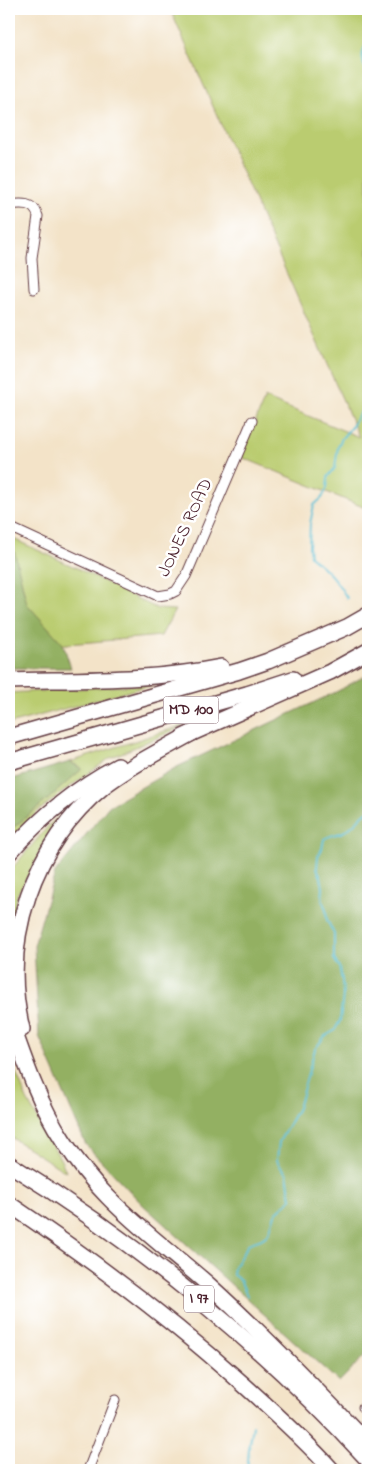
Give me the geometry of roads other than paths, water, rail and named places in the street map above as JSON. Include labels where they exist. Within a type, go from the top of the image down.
[{"type":"highway","name":"MD 100","points":[[9,737],[239,671],[268,661],[347,627],[368,615]]},
{"type":"highway","name":"MD 100","points":[[9,762],[291,680],[368,645]]},
{"type":"highway","points":[[9,681],[136,677],[194,672],[237,664],[298,647]]},
{"type":"highway","points":[[9,853],[45,816],[66,798],[131,759],[330,672],[368,651]]},
{"type":"highway","points":[[46,1112],[18,1011],[15,978],[18,930],[33,881],[43,859],[56,839],[86,802],[124,772],[192,733]]},
{"type":"highway","points":[[9,1016],[46,1112],[63,1141],[85,1172],[108,1197],[288,1360],[368,1444]]},
{"type":"highway","name":"I 97","points":[[9,1164],[115,1235],[199,1300],[297,1387],[368,1460]]},
{"type":"highway","name":"I 97","points":[[9,1204],[137,1295],[214,1358],[284,1422],[332,1470]]},
{"type":"highway","points":[[9,1208],[37,1223]]},
{"type":"street","points":[[9,205],[28,205],[37,211],[38,216],[32,258],[34,289]]},
{"type":"street","name":"JONES ROAD","points":[[9,527],[158,596],[170,594],[180,587],[186,576],[252,421]]},
{"type":"street","points":[[88,1470],[115,1400]]},
{"type":"waterway","points":[[366,9],[368,14]]},
{"type":"waterway","points":[[368,42],[362,57],[368,73]]},
{"type":"waterway","points":[[347,598],[331,575],[310,556],[310,524],[314,505],[322,498],[327,488],[328,477],[335,468],[338,446],[360,413],[368,405]]},
{"type":"waterway","points":[[247,1296],[240,1280],[233,1275],[233,1271],[248,1244],[268,1234],[274,1216],[291,1199],[287,1174],[277,1160],[279,1142],[298,1108],[315,1049],[325,1036],[334,1031],[340,1021],[343,995],[342,980],[339,967],[334,959],[334,934],[327,920],[322,899],[323,888],[317,868],[318,856],[324,839],[347,830],[368,811]]},
{"type":"waterway","points":[[247,1470],[253,1426]]}]
